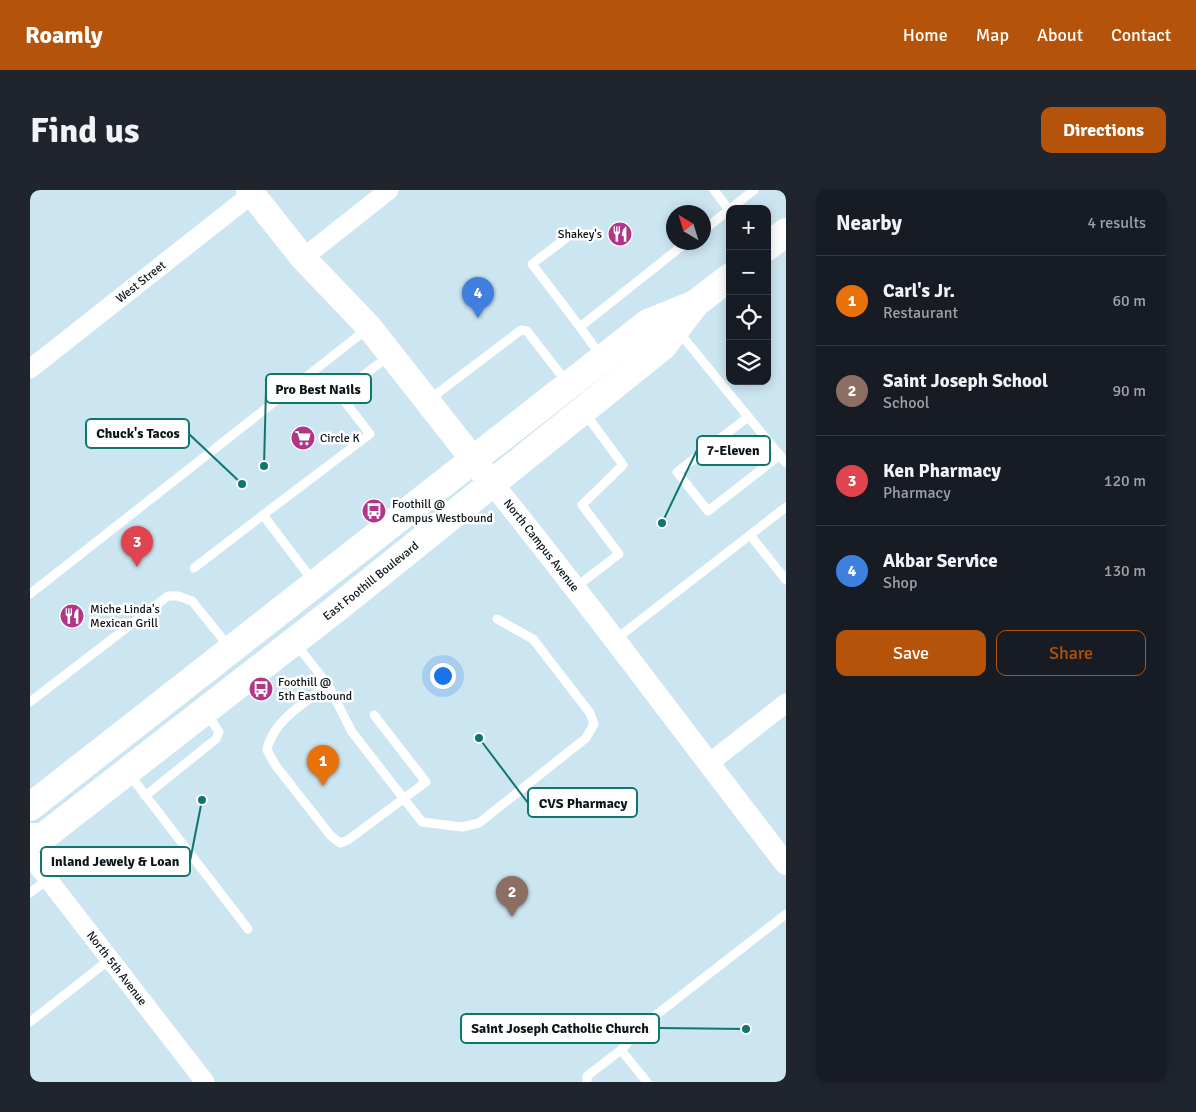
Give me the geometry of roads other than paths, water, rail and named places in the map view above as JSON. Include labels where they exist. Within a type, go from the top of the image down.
[{"type":"main road","name":"North Campus Avenue","points":[[250,192],[303,258],[369,327],[492,482]]},
{"type":"main road","points":[[771,244],[786,232]]},
{"type":"main road","name":"East Foothill Boulevard","points":[[30,807],[648,323],[696,303],[726,280]]},
{"type":"main road","name":"East Foothill Boulevard","points":[[30,837],[43,837],[127,772],[663,346],[696,303]]},
{"type":"street","points":[[303,258],[390,190]]},
{"type":"street","name":"West Street","points":[[30,369],[250,192]]},
{"type":"street","name":"North Campus Avenue","points":[[492,482],[616,639],[708,764],[786,864]]},
{"type":"street","points":[[708,764],[786,703]]},
{"type":"street","name":"North 5th Avenue","points":[[30,856],[205,1082]]},
{"type":"lane","points":[[714,190],[727,205]]},
{"type":"lane","points":[[735,205],[754,190]]},
{"type":"lane","points":[[711,224],[726,212]]},
{"type":"lane","points":[[565,239],[532,264],[602,358]]},
{"type":"lane","points":[[580,327],[678,250]]},
{"type":"lane","points":[[30,594],[369,327]]},
{"type":"lane","points":[[677,329],[786,463]]},
{"type":"lane","points":[[427,401],[521,330],[527,331],[569,385]]},
{"type":"lane","points":[[194,568],[370,434],[340,394],[390,354]]},
{"type":"lane","points":[[576,588],[619,554],[582,505],[623,465],[582,410]]},
{"type":"lane","points":[[748,417],[677,472],[708,511],[780,455]]},
{"type":"lane","points":[[616,639],[786,507]]},
{"type":"lane","points":[[263,515],[314,583]]},
{"type":"lane","points":[[750,535],[786,580]]},
{"type":"lane","points":[[30,702],[168,596],[178,596],[192,600],[231,649]]},
{"type":"lane","points":[[294,641],[328,684],[352,732],[422,822],[462,827],[479,823],[586,738],[594,724],[590,713],[533,639],[497,619]]},
{"type":"lane","points":[[328,684],[291,714],[270,736],[267,750],[276,766],[331,836],[340,843],[348,840],[426,782],[374,715]]},
{"type":"lane","points":[[145,796],[216,739],[219,732],[205,711]]},
{"type":"lane","points":[[127,772],[248,929]]},
{"type":"lane","points":[[30,892],[48,879]]},
{"type":"lane","points":[[587,1082],[587,1076],[621,1050],[647,1022],[786,914]]},
{"type":"lane","points":[[30,1022],[109,960]]},
{"type":"lane","points":[[621,1050],[647,1082]]},
{"type":"place","name":"Shakey's","points":[[620,234]]},
{"type":"place","name":"Akbar Service","points":[[478,318]]},
{"type":"place","name":"Circle K","points":[[303,438]]},
{"type":"place","name":"Pro Best Nails","points":[[264,466]]},
{"type":"place","name":"Chuck's Tacos","points":[[242,484]]},
{"type":"place","name":"Foothill @ Campus Westbound","points":[[374,511]]},
{"type":"place","name":"7-Eleven","points":[[662,523]]},
{"type":"place","name":"Ken Pharmacy","points":[[137,567]]},
{"type":"place","name":"Miche Linda's Mexican Grill","points":[[72,616]]},
{"type":"place","name":"Foothill @ 5th Eastbound","points":[[261,689]]},
{"type":"place","name":"CVS Pharmacy","points":[[479,738]]},
{"type":"place","name":"Carl's Jr.","points":[[323,786]]},
{"type":"place","name":"Inland Jewely & Loan","points":[[202,800]]},
{"type":"place","name":"Saint Joseph School","points":[[512,917]]},
{"type":"place","name":"Saint Joseph Catholic Church","points":[[746,1029]]}]
